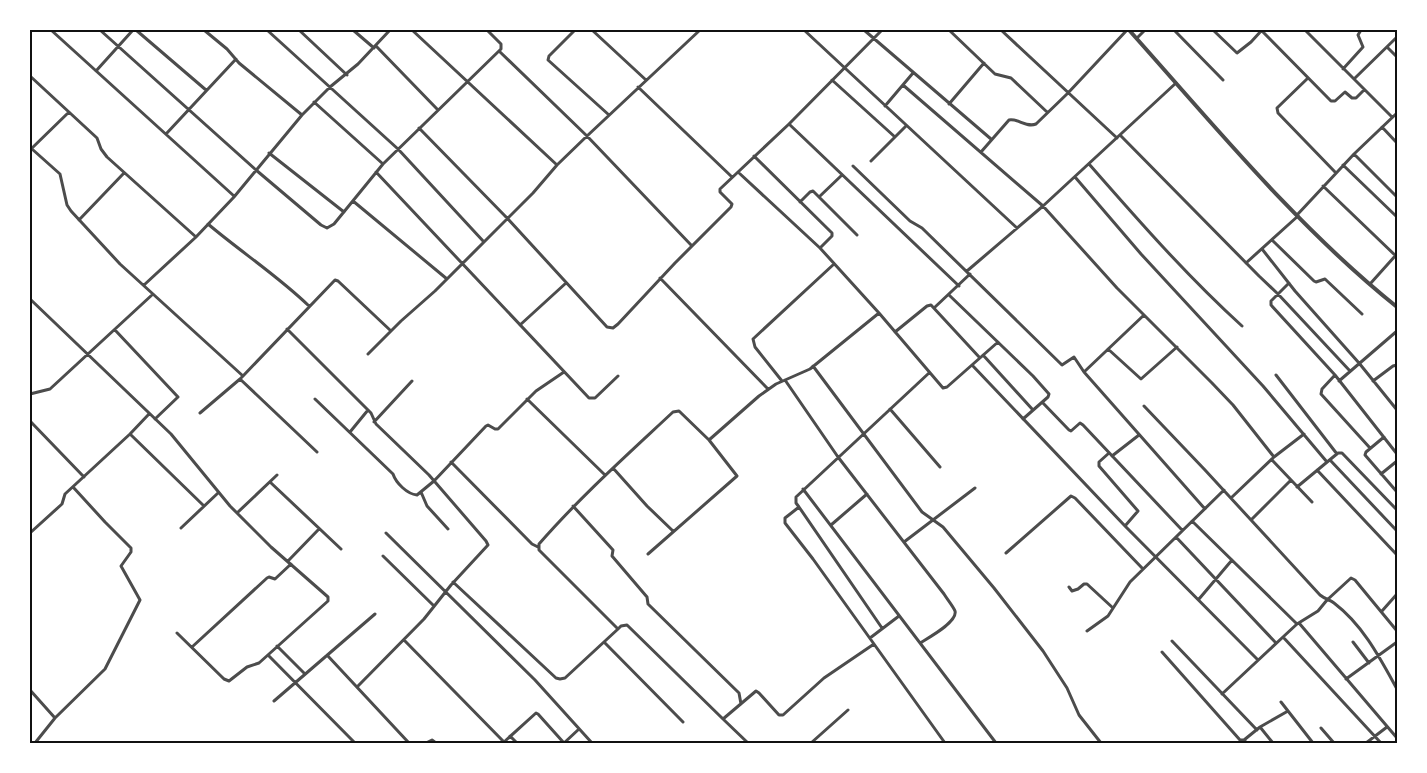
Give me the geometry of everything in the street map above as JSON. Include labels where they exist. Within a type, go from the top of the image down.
[{"type":"street","points":[[52,30],[234,196]]},
{"type":"street","points":[[100,30],[256,170],[324,227],[330,227],[383,164],[499,51],[502,47],[501,44],[488,30]]},
{"type":"street","points":[[96,71],[135,30],[206,90]]},
{"type":"street","points":[[204,30],[302,115]]},
{"type":"street","points":[[267,30],[398,149],[484,242]]},
{"type":"street","points":[[299,30],[347,75]]},
{"type":"street","points":[[353,30],[375,47],[438,110]]},
{"type":"street","points":[[144,285],[196,237],[234,196],[314,102],[347,75],[390,30]]},
{"type":"street","points":[[412,30],[558,165]]},
{"type":"street","points":[[575,30],[549,56],[548,60],[609,115]]},
{"type":"street","points":[[592,30],[646,80]]},
{"type":"street","points":[[690,30],[695,35]]},
{"type":"street","points":[[368,354],[534,194],[558,165],[587,136],[700,30]]},
{"type":"street","points":[[804,30],[1017,228]]},
{"type":"street","points":[[864,30],[991,140]]},
{"type":"street","points":[[419,128],[508,219],[610,328],[618,324],[660,278],[732,206],[720,191],[732,177],[882,30]]},
{"type":"street","points":[[949,30],[995,74],[1011,78],[1047,112]]},
{"type":"street","points":[[1001,30],[1118,137],[1278,294],[1350,371]]},
{"type":"street","points":[[981,152],[1010,119],[1032,126],[1036,124],[1128,30],[1248,164],[1298,215],[1370,284],[1397,307]]},
{"type":"street","points":[[1137,38],[1145,30]]},
{"type":"street","points":[[1174,30],[1223,80]]},
{"type":"street","points":[[1213,30],[1236,53],[1262,30],[1331,101],[1335,101],[1345,92],[1352,98],[1356,98],[1364,90]]},
{"type":"street","points":[[1305,30],[1392,118]]},
{"type":"street","points":[[1344,69],[1363,48],[1358,35],[1361,30]]},
{"type":"street","points":[[1354,79],[1397,38]]},
{"type":"street","points":[[1387,47],[1397,57]]},
{"type":"street","points":[[499,51],[587,136],[692,246]]},
{"type":"street","points":[[166,134],[236,59]]},
{"type":"street","points":[[949,104],[984,63]]},
{"type":"street","points":[[885,106],[913,74]]},
{"type":"street","points":[[30,76],[97,138],[104,154],[196,237]]},
{"type":"street","points":[[1308,78],[1277,108],[1278,113],[1336,173]]},
{"type":"street","points":[[832,80],[895,137]]},
{"type":"street","points":[[967,271],[1089,164],[1176,83]]},
{"type":"street","points":[[904,85],[1042,206],[1144,315],[1233,405],[1273,459],[1312,502]]},
{"type":"street","points":[[638,87],[732,177]]},
{"type":"street","points":[[314,102],[383,164]]},
{"type":"street","points":[[68,112],[31,150],[60,174],[66,205],[120,264],[317,452]]},
{"type":"street","points":[[1246,263],[1298,215],[1354,154],[1397,113]]},
{"type":"street","points":[[788,124],[959,286]]},
{"type":"street","points":[[871,162],[906,126]]},
{"type":"street","points":[[1382,127],[1397,143]]},
{"type":"street","points":[[269,153],[344,212]]},
{"type":"street","points":[[1354,154],[1397,197]]},
{"type":"street","points":[[754,156],[832,233],[832,236],[820,248]]},
{"type":"street","points":[[1089,164],[1132,214],[1217,303],[1242,326]]},
{"type":"street","points":[[854,166],[910,222],[920,226],[967,271],[1061,365],[1064,366],[1074,357],[1084,372],[1205,508]]},
{"type":"street","points":[[1343,166],[1397,217]]},
{"type":"street","points":[[376,172],[589,398],[593,399],[618,376]]},
{"type":"street","points":[[738,172],[820,248],[879,313],[940,386],[945,388],[998,342]]},
{"type":"street","points":[[79,220],[124,173]]},
{"type":"street","points":[[819,197],[842,174]]},
{"type":"street","points":[[1075,176],[1141,254],[1263,386],[1328,461],[1397,531]]},
{"type":"street","points":[[1323,186],[1397,256],[1370,284]]},
{"type":"street","points":[[800,202],[812,191],[857,235]]},
{"type":"street","points":[[353,201],[446,279]]},
{"type":"street","points":[[208,224],[238,250],[288,287],[309,306]]},
{"type":"street","points":[[1272,240],[1314,281],[1324,279],[1362,314]]},
{"type":"street","points":[[1262,249],[1397,410]]},
{"type":"street","points":[[834,264],[753,340],[755,347],[783,381],[954,611],[954,617],[949,624],[920,643]]},
{"type":"street","points":[[934,308],[970,274]]},
{"type":"street","points":[[660,278],[768,389]]},
{"type":"street","points":[[200,412],[241,378],[333,282],[338,281],[391,331]]},
{"type":"street","points":[[520,325],[566,283]]},
{"type":"street","points":[[1290,283],[1271,300],[1271,305],[1335,375],[1397,454]]},
{"type":"street","points":[[30,393],[50,389],[153,294]]},
{"type":"street","points":[[949,295],[1048,393],[1049,396],[1023,419]]},
{"type":"street","points":[[30,299],[180,444],[237,514],[329,599],[256,665],[248,667],[227,681],[177,632]]},
{"type":"street","points":[[895,332],[927,306],[931,305],[1033,410]]},
{"type":"street","points":[[709,440],[768,389],[802,374],[879,313]]},
{"type":"street","points":[[1084,372],[1144,315]]},
{"type":"street","points":[[115,330],[178,397],[155,419]]},
{"type":"street","points":[[287,330],[368,410],[374,422],[434,481],[488,545],[444,592],[435,606],[404,640],[358,686]]},
{"type":"street","points":[[1339,381],[1397,331]]},
{"type":"street","points":[[1108,349],[1141,379],[1176,347]]},
{"type":"street","points":[[972,365],[1125,526],[1258,660]]},
{"type":"street","points":[[1373,381],[1397,365]]},
{"type":"street","points":[[813,366],[922,512],[943,527],[1043,651],[1067,688],[1079,715],[1101,743]]},
{"type":"street","points":[[315,399],[393,474],[396,481],[412,495],[417,495],[434,481],[483,428],[488,425],[498,429],[527,399],[564,372]]},
{"type":"street","points":[[882,628],[798,507],[796,497],[929,373]]},
{"type":"street","points":[[1276,375],[1339,453],[1397,510]]},
{"type":"street","points":[[1335,375],[1322,389],[1322,394],[1370,448]]},
{"type":"street","points":[[374,422],[412,381]]},
{"type":"street","points":[[527,399],[605,476]]},
{"type":"street","points":[[1042,402],[1068,430],[1071,431],[1079,424],[1082,424],[1182,530]]},
{"type":"street","points":[[1144,406],[1320,595],[1334,603],[1356,624],[1379,655],[1397,689]]},
{"type":"street","points":[[890,409],[940,467]]},
{"type":"street","points":[[350,432],[368,410]]},
{"type":"street","points":[[538,547],[538,544],[573,506],[676,410],[682,413],[709,440],[737,476],[648,554]]},
{"type":"street","points":[[30,533],[62,504],[65,494],[149,414]]},
{"type":"street","points":[[30,421],[84,476]]},
{"type":"street","points":[[130,434],[204,506]]},
{"type":"street","points":[[1231,498],[1273,459],[1304,434]]},
{"type":"street","points":[[1125,526],[1138,512],[1099,466],[1099,462],[1140,435]]},
{"type":"street","points":[[1384,437],[1370,448],[1365,455],[1397,491]]},
{"type":"street","points":[[1297,487],[1339,453]]},
{"type":"street","points":[[1381,474],[1397,460]]},
{"type":"street","points":[[451,462],[618,629]]},
{"type":"street","points":[[613,468],[647,506],[673,531]]},
{"type":"street","points":[[1317,470],[1397,555]]},
{"type":"street","points":[[237,514],[277,475]]},
{"type":"street","points":[[1251,520],[1291,480]]},
{"type":"street","points":[[270,482],[340,549]]},
{"type":"street","points":[[35,743],[55,718],[105,669],[140,600],[121,566],[131,552],[131,548],[73,487]]},
{"type":"street","points":[[904,542],[975,488]]},
{"type":"street","points":[[803,489],[996,743]]},
{"type":"street","points":[[1087,631],[1104,620],[1130,582],[1224,490]]},
{"type":"street","points":[[421,492],[427,506],[448,529]]},
{"type":"street","points":[[180,528],[218,493]]},
{"type":"street","points":[[831,525],[867,494]]},
{"type":"street","points":[[1006,553],[1071,496],[1143,569]]},
{"type":"street","points":[[573,506],[613,550],[612,556],[648,597],[648,604],[739,693],[741,704]]},
{"type":"street","points":[[798,507],[785,518],[785,523],[945,743]]},
{"type":"street","points":[[1192,520],[1298,624],[1397,738]]},
{"type":"street","points":[[192,647],[266,578],[275,579],[319,529]]},
{"type":"street","points":[[386,533],[534,680],[592,743]]},
{"type":"street","points":[[1176,537],[1276,643]]},
{"type":"street","points":[[383,556],[435,606]]},
{"type":"street","points":[[1199,600],[1232,560]]},
{"type":"street","points":[[1222,694],[1276,643],[1298,624],[1318,611],[1327,600],[1352,578],[1382,611],[1397,631]]},
{"type":"street","points":[[454,582],[558,679],[565,678],[621,626],[627,625],[748,743]]},
{"type":"street","points":[[1069,587],[1072,591],[1075,591],[1084,584],[1087,584],[1114,608]]},
{"type":"street","points":[[1382,611],[1397,594]]},
{"type":"street","points":[[274,701],[375,614]]},
{"type":"street","points":[[870,638],[899,616]]},
{"type":"street","points":[[1283,637],[1381,743]]},
{"type":"street","points":[[404,640],[504,742],[532,714],[536,713],[564,743],[579,729]]},
{"type":"street","points":[[1172,641],[1222,694],[1273,743]]},
{"type":"street","points":[[604,642],[683,722]]},
{"type":"street","points":[[1353,642],[1369,663]]},
{"type":"street","points":[[1346,680],[1397,642]]},
{"type":"street","points":[[723,719],[757,691],[779,715],[783,716],[824,678],[874,644]]},
{"type":"street","points":[[277,646],[305,674]]},
{"type":"street","points":[[1162,652],[1240,740],[1246,741],[1259,729],[1288,712]]},
{"type":"street","points":[[268,655],[355,743]]},
{"type":"street","points":[[327,655],[358,686],[409,743]]},
{"type":"street","points":[[30,690],[55,718]]},
{"type":"street","points":[[1281,702],[1313,743]]},
{"type":"street","points":[[810,743],[848,710]]},
{"type":"street","points":[[1366,743],[1388,727]]},
{"type":"street","points":[[1322,728],[1334,743]]},
{"type":"street","points":[[510,736],[517,743]]},
{"type":"street","points":[[426,743],[432,740],[436,743]]}]
